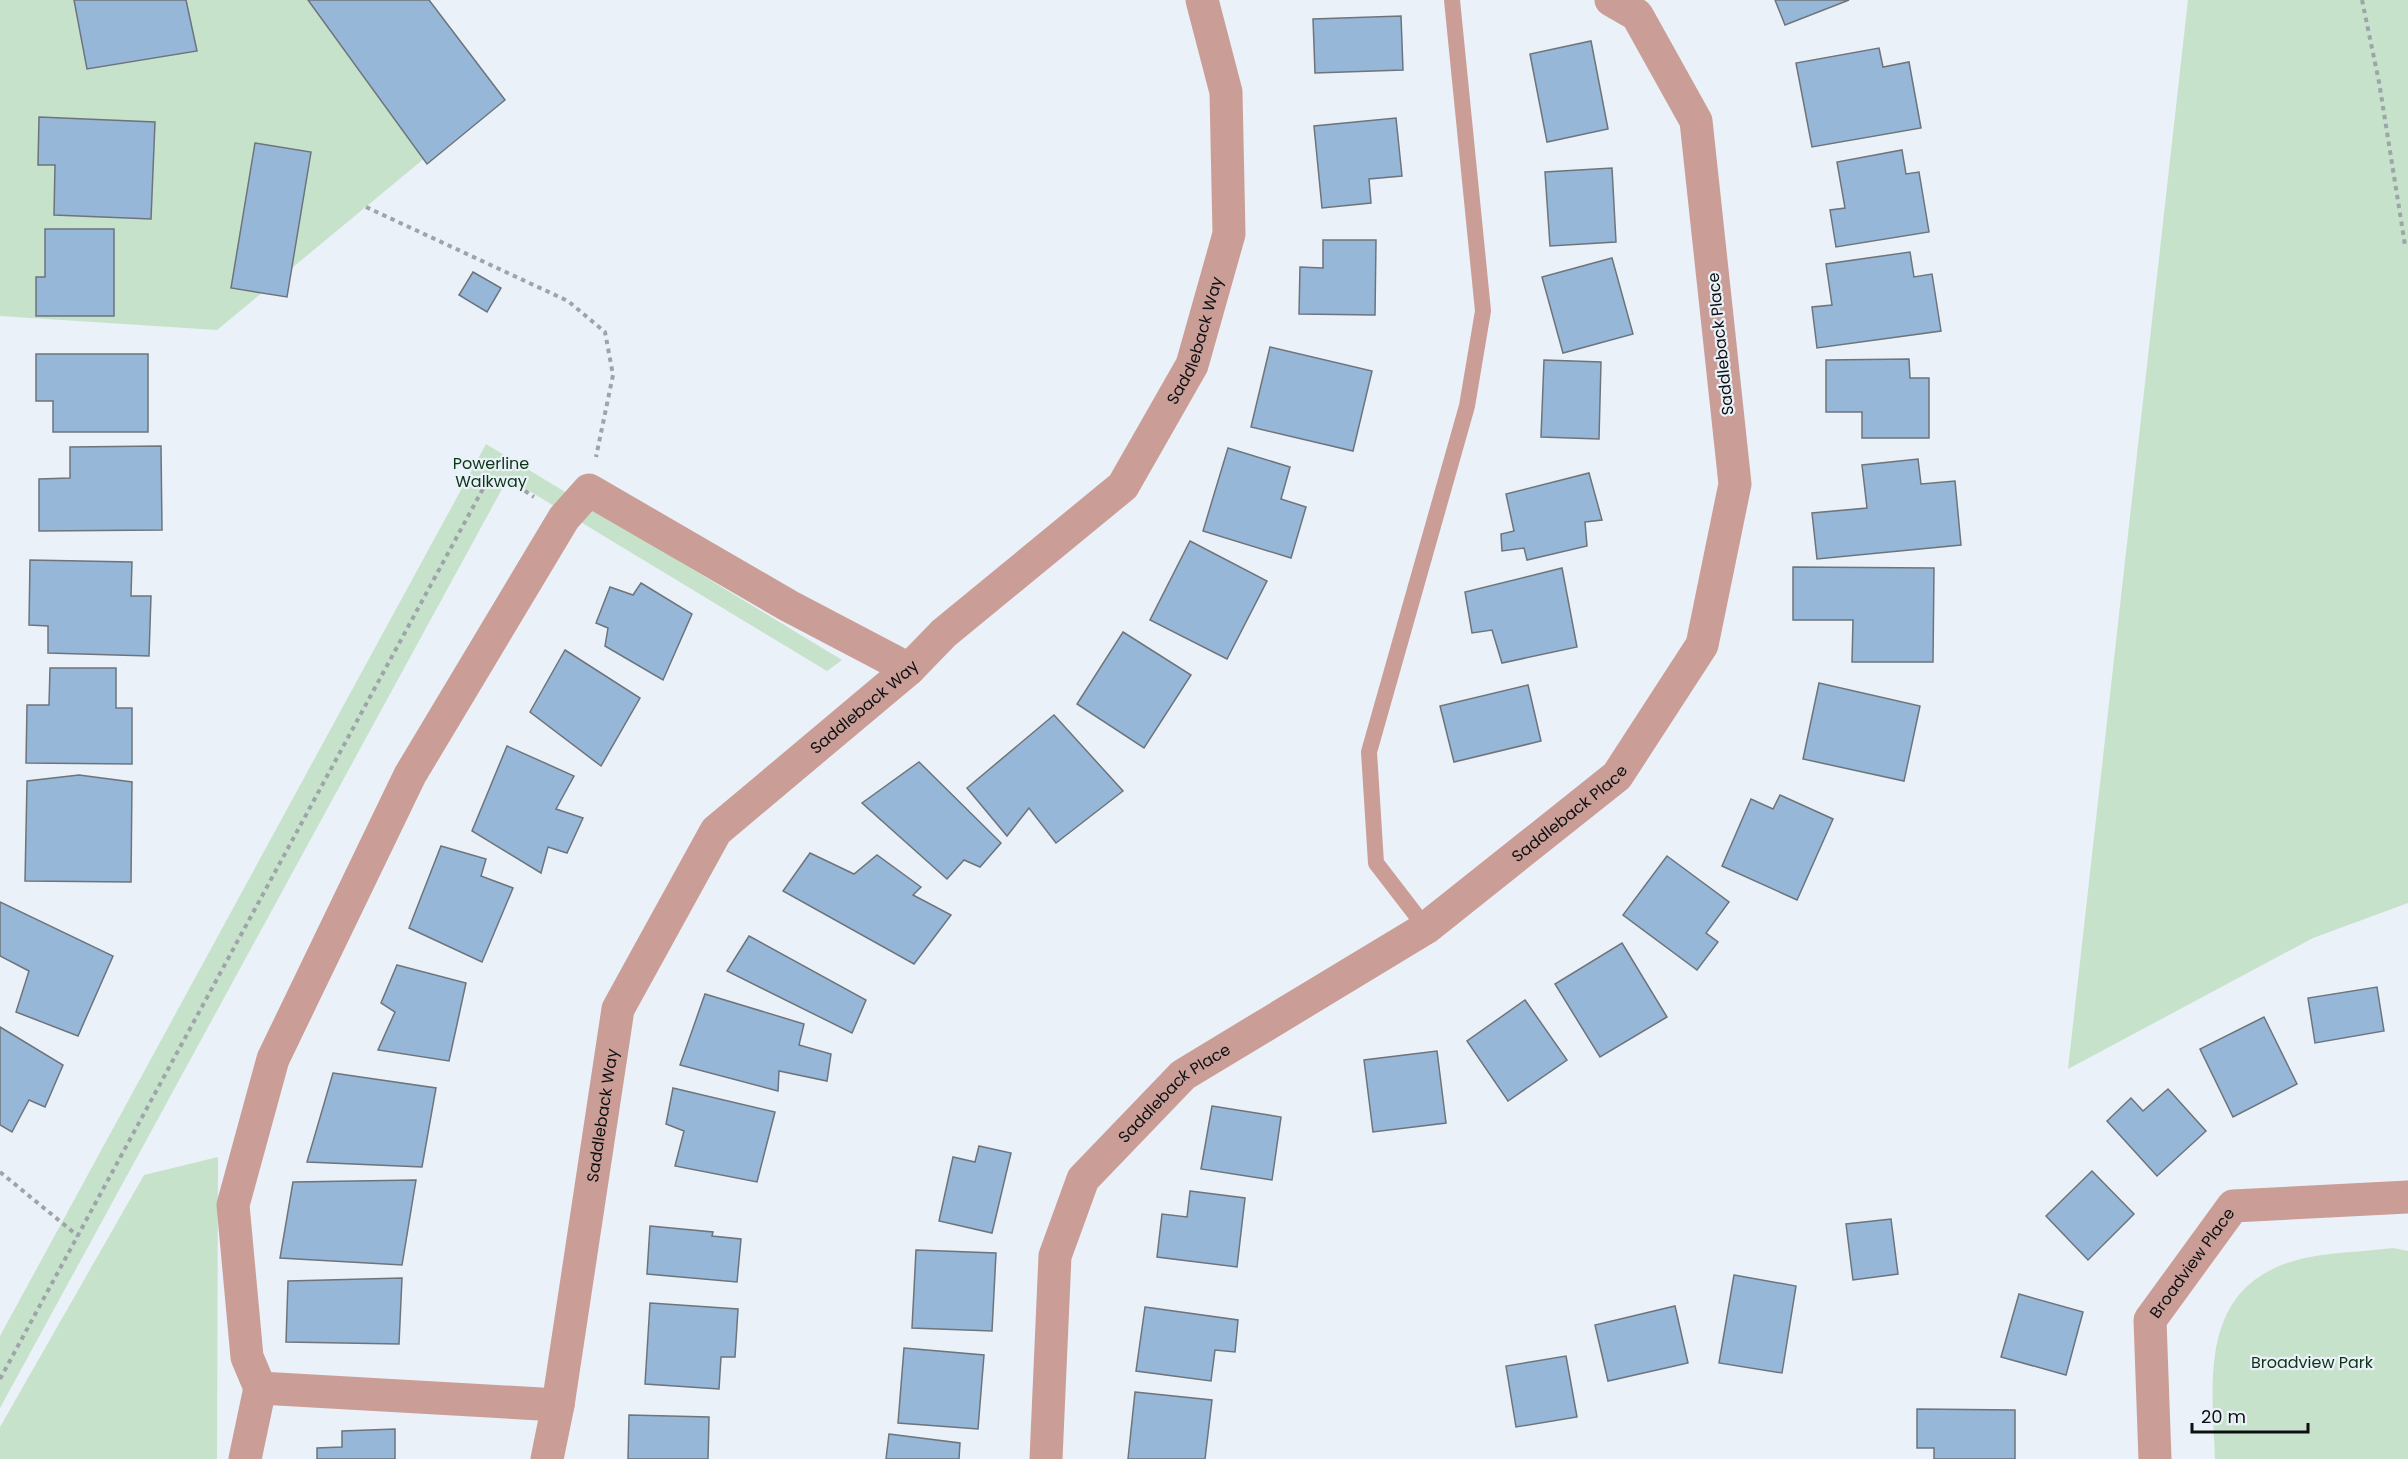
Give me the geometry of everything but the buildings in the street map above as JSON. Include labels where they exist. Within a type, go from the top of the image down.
[{"type":"street","name":"Saddleback Way","points":[[547,1459],[558,1405],[618,1009],[716,831],[909,669],[944,633],[1123,486],[1192,365],[1230,234],[1226,92],[1202,0]]},
{"type":"street","name":"Saddleback Place","points":[[1046,1459],[1055,1256],[1083,1179],[1184,1075],[1426,928],[1617,776],[1702,645],[1735,484],[1696,121],[1637,15],[1611,0]]},
{"type":"street","points":[[245,1459],[260,1388],[247,1357],[233,1205],[273,1059],[410,775],[564,518],[589,490],[779,600],[909,669]]},
{"type":"street","name":"Broadview Place","points":[[2155,1459],[2150,1320],[2233,1206],[2408,1197]]},
{"type":"street","points":[[260,1388],[558,1405]]},
{"type":"lane","points":[[1426,928],[1377,863],[1370,752],[1467,406],[1483,311],[1452,0]]},
{"type":"path","points":[[2361,0],[2379,82],[2405,245],[2408,246]]},
{"type":"path","points":[[366,207],[568,301],[605,332],[613,375],[589,490]]},
{"type":"path","points":[[0,1378],[485,485],[496,478],[507,480],[564,518]]},
{"type":"path","points":[[0,1172],[78,1236]]},
{"type":"green space","points":[[0,0],[384,0],[426,157],[217,330],[0,316]]},
{"type":"green space","points":[[2188,0],[2408,0],[2408,903],[2313,938],[2068,1069]]},
{"type":"green space","name":"Powerline Walkway","points":[[486,444],[842,660],[827,671],[508,478],[0,1408],[0,1336]]},
{"type":"green space","points":[[218,1157],[217,1459],[0,1459],[0,1427],[144,1175]]},
{"type":"green space","name":"Broadview Park","points":[[2393,1248],[2408,1251],[2408,1459],[2215,1459],[2213,1398],[2218,1340],[2227,1314],[2242,1291],[2265,1273],[2297,1260]]}]
